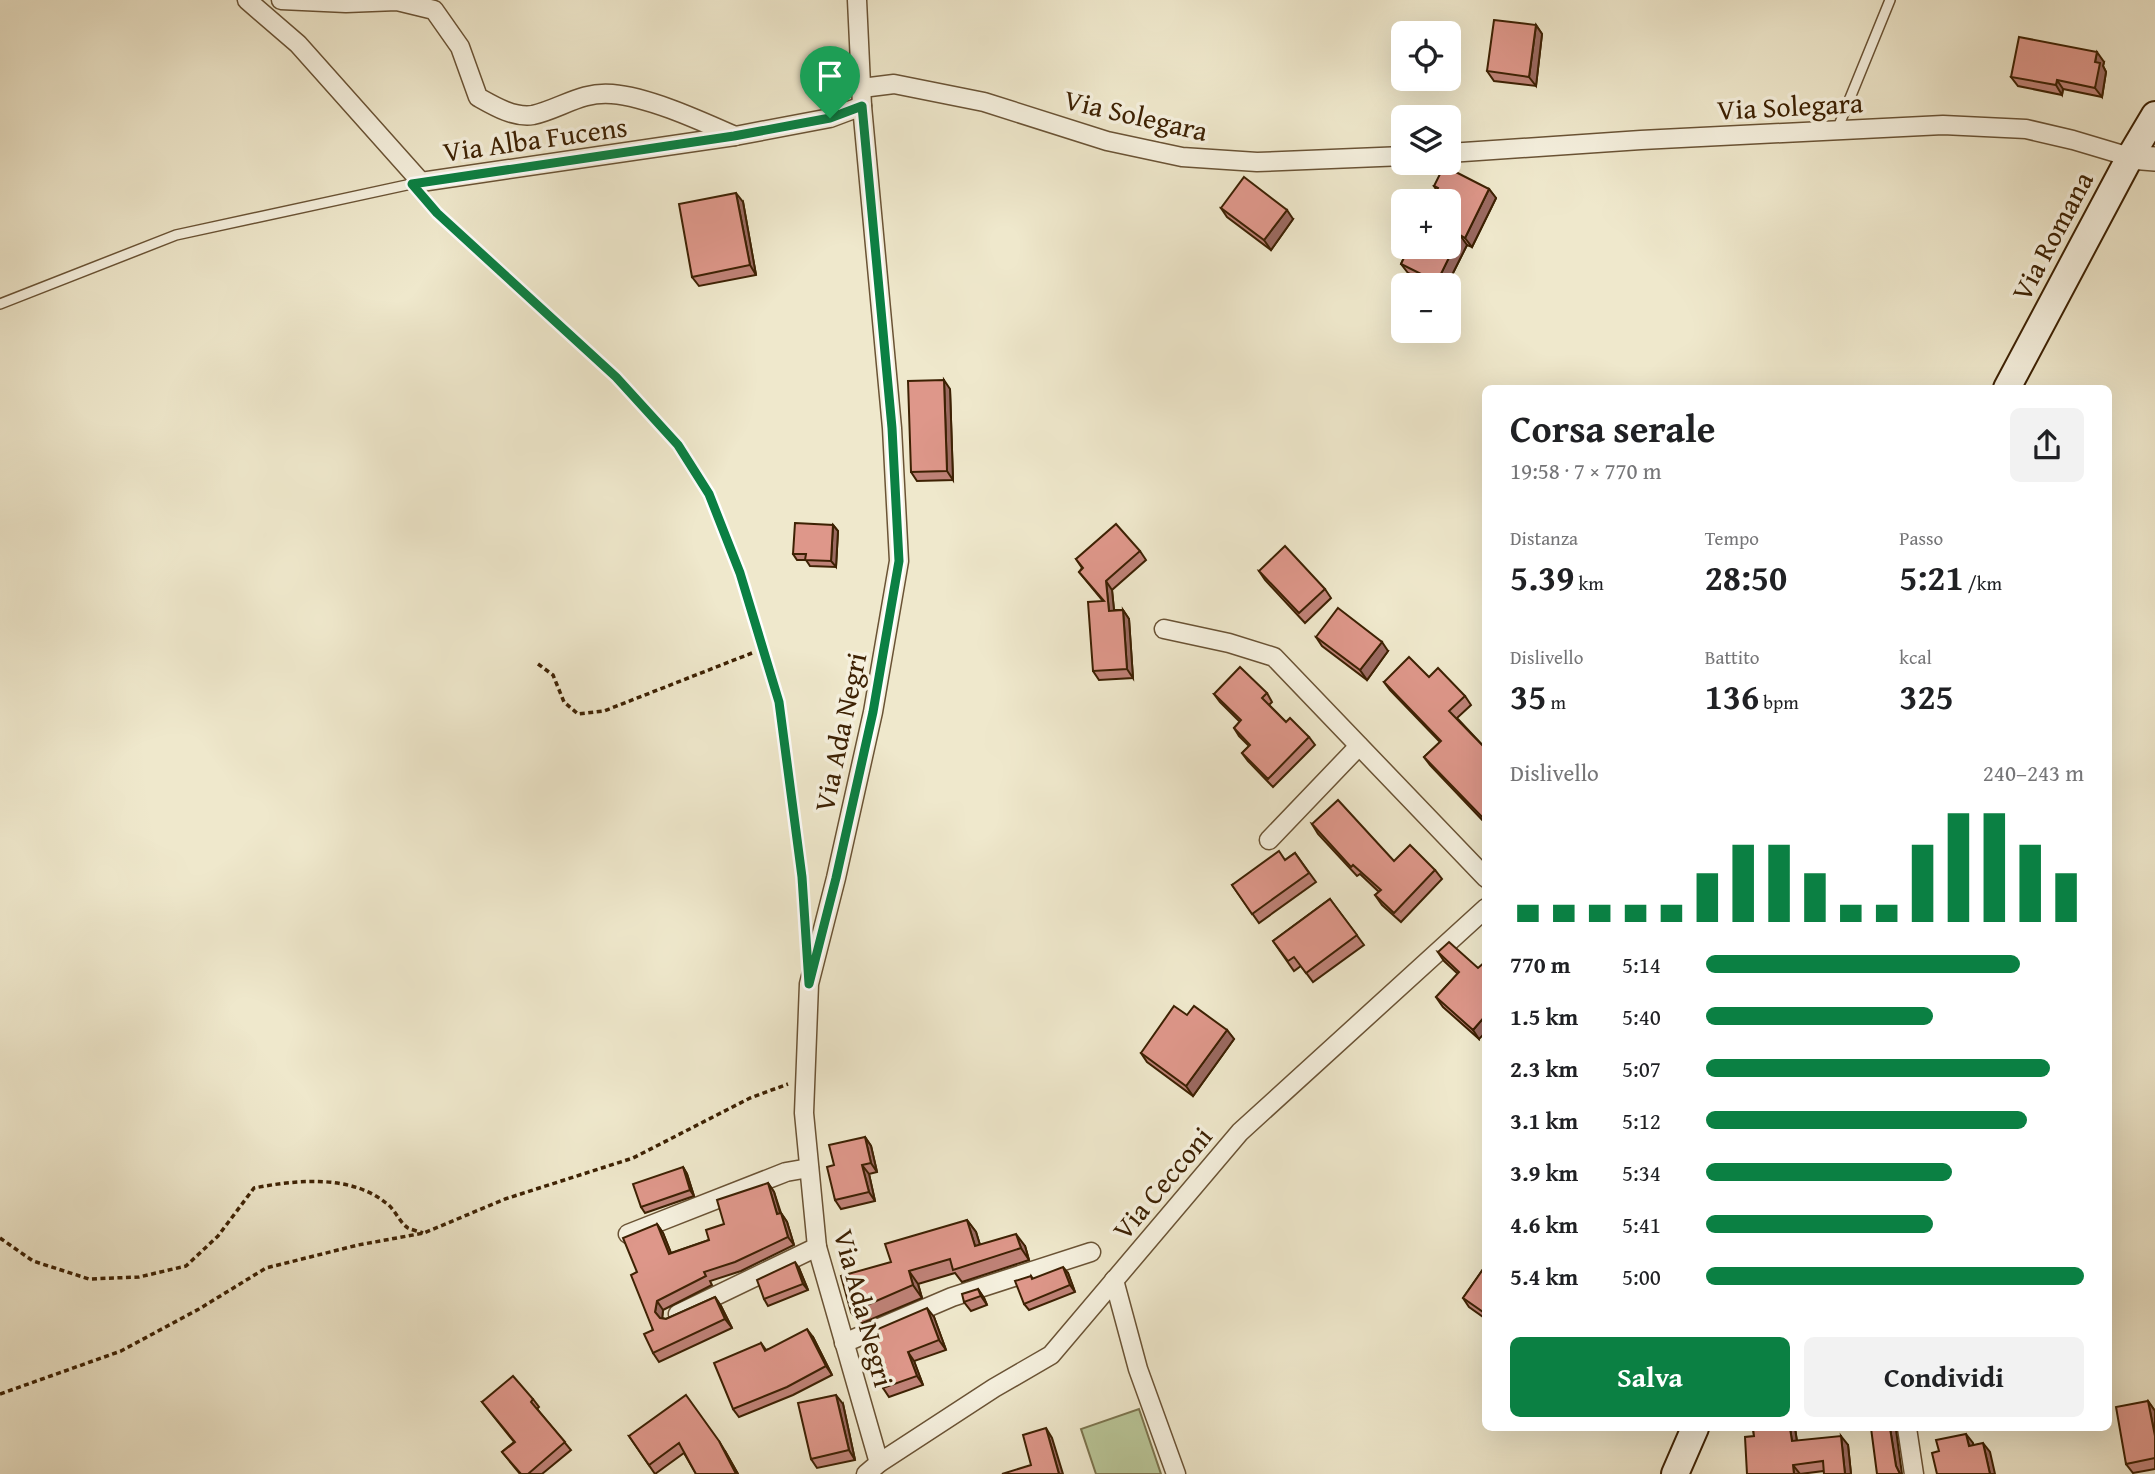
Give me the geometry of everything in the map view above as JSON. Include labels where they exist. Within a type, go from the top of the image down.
[{"type":"main road","name":"Via Romana","points":[[2009,385],[2142,158],[2155,115]]},
{"type":"main road","points":[[1675,1474],[1694,1431]]},
{"type":"street","name":"Via Alba Fucens","points":[[247,0],[298,44],[416,183],[734,136],[830,118],[862,97]]},
{"type":"street","points":[[281,0],[397,1],[434,10],[460,47],[478,97],[504,111],[532,115],[573,99],[611,94],[662,106],[734,136]]},
{"type":"street","name":"Via Ada Negri","points":[[857,0],[862,97],[892,428],[899,561],[873,712],[809,984],[804,1113],[817,1247],[844,1343],[873,1469]]},
{"type":"street","name":"Via Solegara","points":[[862,97],[894,84],[984,102],[1107,141],[1182,157],[1256,162],[1391,157]]},
{"type":"street","name":"Via Solegara","points":[[1461,152],[1942,125],[2026,129],[2142,158]]},
{"type":"street","points":[[1164,629],[1228,643],[1274,657],[1482,874]]},
{"type":"street","points":[[1269,840],[1359,746]]},
{"type":"street","name":"Via Cecconi","points":[[873,1469],[994,1388],[1051,1355],[1240,1132],[1482,912]]},
{"type":"street","points":[[628,1234],[786,1172],[809,1168]]},
{"type":"street","points":[[672,1317],[817,1247]]},
{"type":"street","points":[[844,1343],[952,1297],[1091,1252]]},
{"type":"street","points":[[827,1285],[849,1276]]},
{"type":"street","points":[[1114,1280],[1138,1369],[1176,1474]]},
{"type":"street","points":[[1908,1431],[1914,1474]]},
{"type":"lane","points":[[1837,130],[1890,0]]},
{"type":"lane","points":[[0,304],[176,235],[416,183],[437,213],[616,377],[678,445],[709,494],[740,573],[779,702],[802,877],[809,984]]},
{"type":"path","points":[[538,664],[553,675],[564,702],[578,714],[604,711],[763,648]]},
{"type":"path","points":[[0,1394],[121,1351],[199,1309],[266,1268],[346,1247],[424,1233],[505,1199],[633,1158],[750,1098],[806,1077]]},
{"type":"path","points":[[0,1238],[33,1261],[89,1279],[139,1277],[186,1266],[218,1236],[254,1188],[289,1181],[328,1182],[363,1189],[388,1203],[406,1227],[424,1233]]},
{"type":"green space","points":[[1139,1409],[1161,1474],[1096,1474],[1081,1429]]},
{"type":"building","points":[[1494,20],[1536,25],[1529,77],[1487,71]]},
{"type":"building","points":[[2019,37],[2097,52],[2095,62],[2100,63],[2095,88],[2057,80],[2056,85],[2011,77]]},
{"type":"building","points":[[1440,175],[1461,175],[1489,189],[1465,238],[1461,236],[1461,189],[1438,189],[1434,186]]},
{"type":"building","points":[[1244,177],[1287,210],[1264,240],[1221,208]]},
{"type":"building","points":[[736,193],[750,265],[692,277],[679,204]]},
{"type":"building","points":[[1403,259],[1448,259],[1441,273],[1419,273],[1401,264]]},
{"type":"building","points":[[944,380],[947,471],[911,472],[908,381]]},
{"type":"building","points":[[795,523],[833,525],[831,561],[805,560],[806,554],[793,554]]},
{"type":"building","points":[[1116,524],[1140,551],[1106,581],[1109,611],[1123,610],[1127,669],[1093,671],[1088,602],[1104,601],[1079,572],[1083,568],[1076,559]]},
{"type":"building","points":[[1285,546],[1325,589],[1299,613],[1259,571]]},
{"type":"building","points":[[1338,608],[1382,642],[1360,670],[1316,637]]},
{"type":"building","points":[[1409,657],[1429,677],[1438,668],[1465,696],[1449,711],[1482,745],[1482,817],[1424,757],[1441,741],[1384,682]]},
{"type":"building","points":[[1240,667],[1267,693],[1262,698],[1286,722],[1290,718],[1309,737],[1268,779],[1242,753],[1250,745],[1234,728],[1241,720],[1214,694]]},
{"type":"building","points":[[1338,800],[1394,861],[1410,845],[1435,870],[1394,913],[1375,895],[1381,890],[1353,865],[1351,867],[1312,824]]},
{"type":"building","points":[[1279,851],[1285,860],[1295,853],[1309,873],[1252,914],[1232,885]]},
{"type":"building","points":[[1330,899],[1357,935],[1306,973],[1294,957],[1288,961],[1273,941]]},
{"type":"building","points":[[1449,942],[1478,968],[1482,964],[1482,1020],[1473,1030],[1436,997],[1459,972],[1438,952]]},
{"type":"building","points":[[1174,1006],[1187,1015],[1194,1006],[1227,1030],[1186,1086],[1141,1053]]},
{"type":"building","points":[[865,1137],[871,1163],[862,1165],[869,1192],[835,1200],[827,1167],[834,1165],[829,1145]]},
{"type":"building","points":[[683,1167],[690,1190],[641,1207],[633,1184]]},
{"type":"building","points":[[768,1183],[777,1214],[781,1213],[788,1237],[735,1262],[704,1272],[706,1276],[657,1301],[655,1312],[660,1318],[666,1319],[715,1297],[725,1319],[653,1353],[644,1334],[653,1330],[631,1275],[637,1272],[623,1238],[657,1224],[669,1254],[709,1240],[706,1230],[724,1224],[717,1200]]},
{"type":"building","points":[[967,1220],[975,1246],[1016,1234],[1021,1248],[953,1270],[950,1259],[909,1271],[913,1285],[851,1312],[841,1276],[891,1262],[885,1244]]},
{"type":"building","points":[[795,1262],[803,1284],[764,1299],[757,1280]]},
{"type":"building","points":[[1063,1267],[1070,1285],[1024,1304],[1015,1281],[1031,1276],[1032,1279]]},
{"type":"building","points":[[1482,1271],[1482,1311],[1463,1298]]},
{"type":"building","points":[[978,1289],[981,1296],[964,1302],[962,1294]]},
{"type":"building","points":[[927,1308],[939,1340],[908,1352],[917,1376],[883,1388],[864,1335]]},
{"type":"building","points":[[807,1329],[826,1366],[787,1387],[733,1409],[714,1363],[761,1343],[765,1351]]},
{"type":"building","points":[[513,1376],[565,1442],[528,1474],[521,1474],[502,1452],[515,1442],[482,1402]]},
{"type":"building","points":[[686,1395],[719,1441],[736,1474],[696,1474],[679,1443],[649,1465],[629,1436]]},
{"type":"building","points":[[836,1395],[849,1450],[811,1459],[798,1403]]},
{"type":"building","points":[[2148,1401],[2155,1436],[2155,1458],[2126,1464],[2116,1407]]},
{"type":"building","points":[[1046,1428],[1059,1474],[1002,1474],[1031,1465],[1023,1435]]},
{"type":"building","points":[[1753,1431],[1790,1431],[1792,1441],[1841,1436],[1845,1474],[1824,1474],[1823,1461],[1793,1465],[1794,1474],[1747,1474],[1745,1437],[1754,1436]]},
{"type":"building","points":[[1871,1431],[1890,1431],[1896,1466],[1900,1474],[1877,1474]]},
{"type":"building","points":[[1966,1434],[1969,1446],[1983,1443],[1990,1474],[1937,1474],[1932,1453],[1939,1451],[1936,1440]]},
{"type":"route","points":[[862,106],[892,428],[899,561],[873,712],[809,984],[802,877],[779,702],[740,573],[709,494],[678,445],[616,377],[437,213],[412,184],[734,136],[830,118],[862,106]]}]
